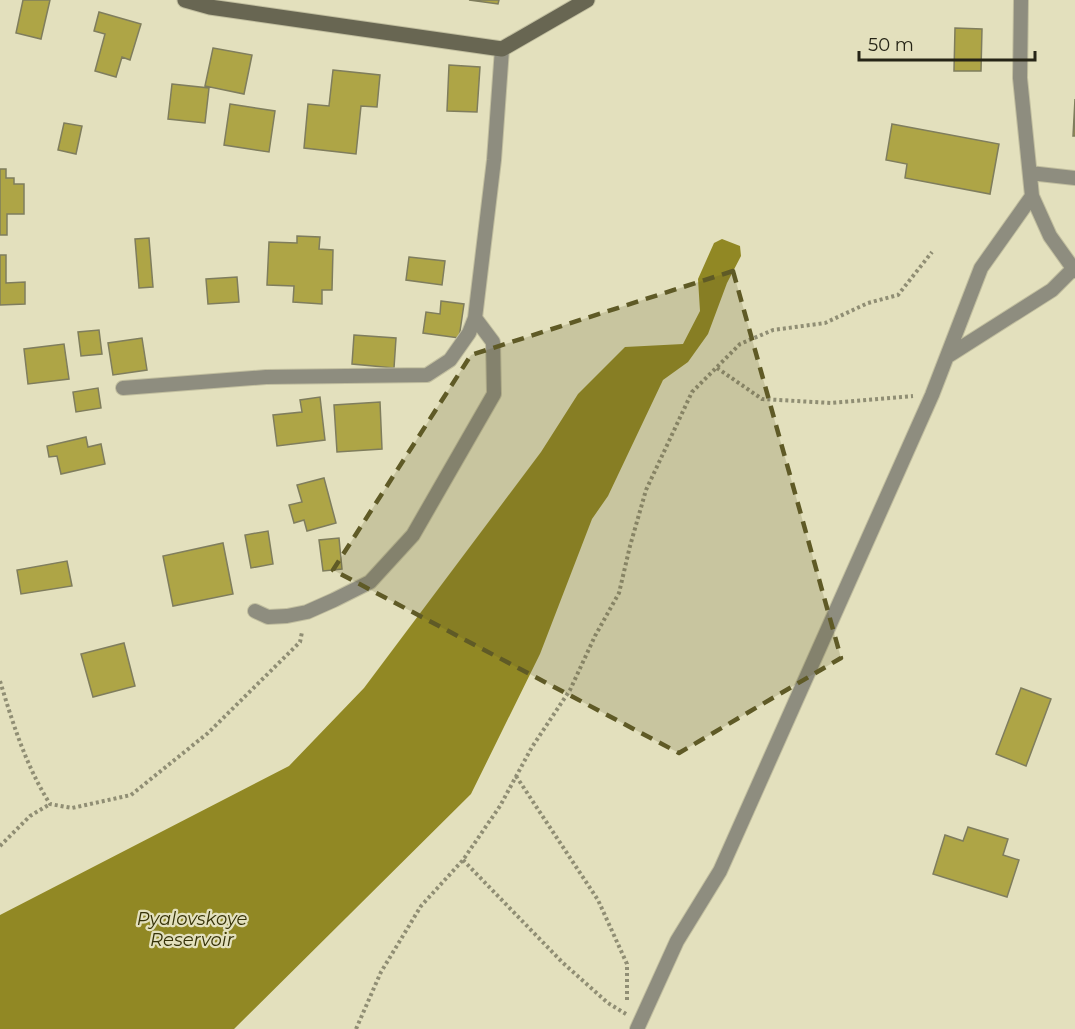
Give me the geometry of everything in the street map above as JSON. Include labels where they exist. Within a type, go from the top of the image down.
[{"type":"street","points":[[185,0],[210,7],[502,49],[587,0]]},
{"type":"lane","points":[[948,356],[1052,290],[1074,270],[1050,236],[1032,196],[1020,78],[1021,0]]},
{"type":"lane","points":[[123,388],[266,377],[427,375],[450,360],[469,333],[475,318],[494,160],[502,49]]},
{"type":"lane","points":[[1030,173],[1075,178]]},
{"type":"lane","points":[[637,1029],[677,941],[720,871],[932,395],[981,268],[1032,196]]},
{"type":"lane","points":[[255,611],[268,617],[307,612],[370,582],[413,535],[494,394],[493,342],[475,318]]},
{"type":"path","points":[[356,1029],[381,972],[421,906],[463,860],[500,806],[532,747],[570,690],[595,636],[619,593],[646,490],[692,392],[740,344],[773,330],[825,323],[868,303],[898,295],[932,252]]},
{"type":"path","points":[[717,368],[762,399],[831,403],[932,395]]},
{"type":"path","points":[[0,846],[30,816],[50,804],[72,808],[131,795],[208,733],[300,642],[307,612]]},
{"type":"path","points":[[0,681],[12,721],[35,781],[50,804]]},
{"type":"path","points":[[463,860],[563,963],[608,1003],[628,1015],[627,964],[598,900],[516,776]]},
{"type":"highlighted area","points":[[733,271],[841,658],[679,753],[333,570],[471,355]]},
{"type":"water","name":"Pyalovskoye Reservoir","points":[[722,239],[740,246],[741,256],[727,283],[708,334],[688,362],[663,380],[608,496],[592,519],[540,654],[471,794],[234,1029],[0,1029],[0,915],[289,766],[364,688],[541,452],[578,394],[625,347],[683,344],[700,311],[698,279],[714,243]]},
{"type":"building","points":[[23,0],[50,0],[41,39],[16,33]]},
{"type":"building","points":[[469,0],[499,0],[498,4]]},
{"type":"building","points":[[99,12],[141,24],[130,60],[122,57],[116,77],[95,71],[105,34],[94,31]]},
{"type":"building","points":[[955,28],[982,29],[981,71],[954,71]]},
{"type":"building","points":[[213,48],[252,55],[244,94],[205,86]]},
{"type":"building","points":[[449,65],[480,67],[477,112],[447,111]]},
{"type":"building","points":[[333,70],[380,75],[377,107],[361,106],[356,154],[304,148],[308,104],[329,106]]},
{"type":"building","points":[[172,84],[209,88],[205,123],[168,119]]},
{"type":"building","points":[[1075,99],[1075,136],[1073,136]]},
{"type":"building","points":[[230,104],[275,111],[269,152],[224,145]]},
{"type":"building","points":[[64,123],[82,126],[76,154],[58,150]]},
{"type":"building","points":[[892,124],[999,144],[990,194],[905,178],[907,164],[886,160]]},
{"type":"building","points":[[0,169],[6,169],[6,178],[14,178],[14,184],[24,184],[24,214],[7,214],[7,235],[0,235]]},
{"type":"building","points":[[297,236],[320,237],[319,249],[333,250],[332,290],[322,290],[322,304],[293,302],[294,286],[267,285],[269,242],[297,243]]},
{"type":"building","points":[[149,238],[153,287],[139,288],[135,239]]},
{"type":"building","points":[[0,255],[6,255],[6,283],[25,282],[25,304],[0,305]]},
{"type":"building","points":[[409,257],[445,261],[442,285],[406,280]]},
{"type":"building","points":[[237,277],[239,302],[208,304],[206,279]]},
{"type":"building","points":[[441,301],[464,304],[459,338],[423,333],[426,312],[440,314]]},
{"type":"building","points":[[99,330],[102,354],[81,356],[78,332]]},
{"type":"building","points":[[354,335],[396,338],[394,368],[352,364]]},
{"type":"building","points":[[142,338],[147,370],[113,375],[108,343]]},
{"type":"building","points":[[64,344],[69,379],[28,384],[24,349]]},
{"type":"building","points":[[98,388],[101,408],[76,412],[73,392]]},
{"type":"building","points":[[320,397],[325,440],[277,446],[273,415],[302,412],[300,400]]},
{"type":"building","points":[[380,402],[382,449],[337,452],[334,405]]},
{"type":"building","points":[[86,437],[88,447],[101,444],[105,464],[61,474],[57,456],[49,457],[47,446]]},
{"type":"building","points":[[324,478],[336,523],[307,531],[304,520],[294,523],[289,505],[302,502],[297,485]]},
{"type":"building","points":[[268,531],[273,564],[251,568],[245,535]]},
{"type":"building","points":[[339,538],[342,569],[323,571],[319,540]]},
{"type":"building","points":[[223,543],[233,594],[173,606],[163,556]]},
{"type":"building","points":[[67,561],[72,586],[21,594],[17,570]]},
{"type":"building","points":[[124,643],[135,686],[93,697],[81,654]]},
{"type":"building","points":[[1021,688],[1051,699],[1026,766],[996,754]]},
{"type":"building","points":[[968,827],[1008,839],[1003,855],[1019,860],[1007,897],[933,874],[945,835],[963,841]]}]
